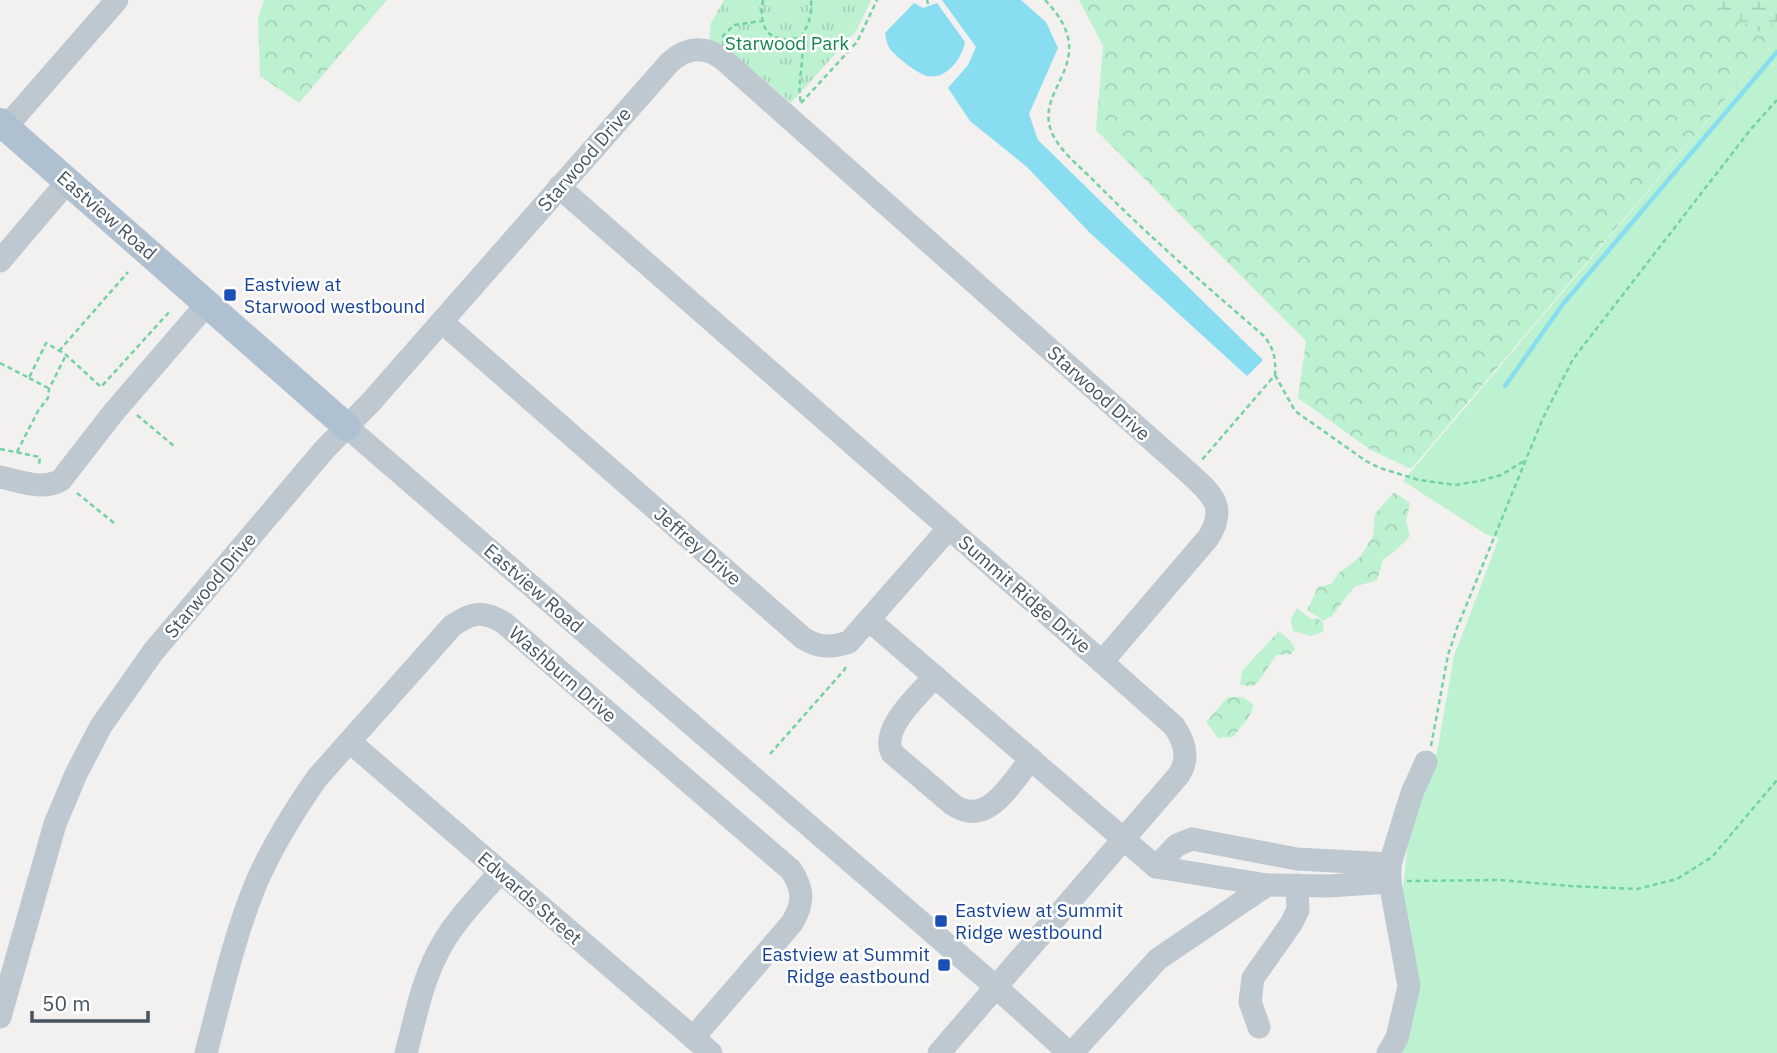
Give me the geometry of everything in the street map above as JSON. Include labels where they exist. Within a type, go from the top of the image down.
[{"type":"main road","name":"Eastview Road","points":[[3,125],[347,427]]},
{"type":"street","points":[[3,125],[117,0]]},
{"type":"street","name":"Starwood Drive","points":[[0,1017],[55,824],[76,774],[101,726],[153,652],[324,450],[442,322],[670,62],[688,50],[716,53],[1189,473],[1215,501],[1218,513],[1216,526],[1208,538],[1102,662]]},
{"type":"street","points":[[0,261],[68,181]]},
{"type":"street","name":"Summit Ridge Drive","points":[[559,187],[1102,662],[1174,726],[1181,736],[1186,758],[1178,776],[939,1053]]},
{"type":"street","points":[[0,477],[44,486],[61,481],[113,413],[207,304]]},
{"type":"street","name":"Jeffrey Drive","points":[[442,322],[814,645],[823,647],[849,642],[949,528]]},
{"type":"street","name":"Eastview Road","points":[[347,427],[1071,1053]]},
{"type":"street","name":"Washburn Drive","points":[[206,1053],[241,922],[258,878],[300,803],[317,778],[452,626],[467,616],[481,614],[492,616],[515,632],[791,870],[800,883],[803,897],[800,911],[792,923],[693,1038]]},
{"type":"street","points":[[869,620],[1156,867],[1267,885],[1297,885],[1390,873]]},
{"type":"street","points":[[935,676],[892,727],[890,748],[902,762],[961,810],[976,813],[990,807],[1031,759]]},
{"type":"street","name":"Edwards Street","points":[[350,742],[710,1053]]},
{"type":"street","points":[[1388,1053],[1397,1038],[1409,986],[1390,873],[1412,793],[1426,762]]},
{"type":"street","points":[[1156,867],[1177,845],[1192,839],[1390,873]]},
{"type":"street","points":[[406,1053],[424,985],[438,951],[500,872]]},
{"type":"street","points":[[1071,1053],[1158,959],[1267,885]]},
{"type":"street","points":[[1259,1027],[1250,1002],[1253,978],[1298,910],[1297,885]]},
{"type":"path","points":[[763,0],[761,21],[769,34],[779,38],[801,37]]},
{"type":"path","points":[[811,0],[812,16],[801,37],[803,53],[798,91],[801,103],[857,42],[877,0]]},
{"type":"path","points":[[1045,0],[1065,24],[1071,43],[1066,67],[1050,107],[1052,133],[1063,150],[1140,228],[1264,335],[1273,348],[1276,360],[1275,376],[1295,411],[1366,461],[1419,480],[1455,485],[1480,481],[1501,474],[1525,459]]},
{"type":"path","points":[[722,37],[734,25],[761,21]]},
{"type":"path","points":[[1426,762],[1448,655],[1457,628],[1525,459],[1573,359],[1751,129],[1777,100]]},
{"type":"path","points":[[59,351],[128,272]]},
{"type":"path","points":[[29,378],[46,343],[66,355],[101,387],[171,310]]},
{"type":"path","points":[[17,452],[38,411],[48,398],[49,389],[66,355]]},
{"type":"path","points":[[0,363],[49,389]]},
{"type":"path","points":[[1189,473],[1275,376]]},
{"type":"path","points":[[0,449],[40,457],[37,472]]},
{"type":"path","points":[[69,486],[114,523]]},
{"type":"path","points":[[770,754],[845,669],[846,659]]},
{"type":"path","points":[[1390,873],[1637,888],[1677,879],[1712,858],[1777,780]]},
{"type":"green space","points":[[264,0],[387,0],[299,103],[260,76],[258,19]]},
{"type":"green space","name":"Starwood Park","points":[[724,0],[871,0],[857,30],[791,103],[729,50],[709,40],[711,23]]},
{"type":"green space","points":[[1079,0],[1777,0],[1777,39],[1411,469],[1371,450],[1298,398],[1306,341],[1096,130],[1103,46]]},
{"type":"green space","points":[[1712,0],[1777,0],[1777,21],[1760,32],[1724,12]]},
{"type":"green space","points":[[1777,39],[1777,1053],[1395,1053],[1403,887],[1410,823],[1437,752],[1454,656],[1499,538],[1487,535],[1403,481]]},
{"type":"green space","points":[[1394,492],[1410,503],[1406,521],[1410,536],[1383,560],[1377,580],[1354,587],[1331,617],[1323,620],[1307,610],[1318,587],[1331,584],[1339,573],[1360,557],[1373,536],[1375,514]]},
{"type":"green space","points":[[1297,608],[1311,619],[1317,618],[1324,623],[1323,632],[1311,636],[1293,631],[1291,619]]},
{"type":"green space","points":[[1279,631],[1290,640],[1295,649],[1291,654],[1277,655],[1254,686],[1240,685],[1242,671]]},
{"type":"green space","points":[[1228,697],[1243,697],[1254,705],[1249,717],[1233,737],[1218,738],[1206,722]]},
{"type":"water","points":[[942,0],[1021,0],[1046,22],[1058,48],[1029,114],[1038,140],[1263,360],[1247,376],[1090,233],[1027,167],[970,121],[948,88],[968,65],[976,47]]},
{"type":"water","points":[[914,3],[923,8],[937,3],[965,42],[957,61],[941,75],[927,76],[918,72],[888,46],[885,33]]},
{"type":"waterway","points":[[1505,386],[1563,304],[1777,52]]},
{"type":"place","name":"Eastview at Starwood westbound","points":[[230,295]]},
{"type":"place","name":"Eastview at Summit Ridge westbound","points":[[941,921]]},
{"type":"place","name":"Eastview at Summit Ridge eastbound","points":[[944,965]]}]
